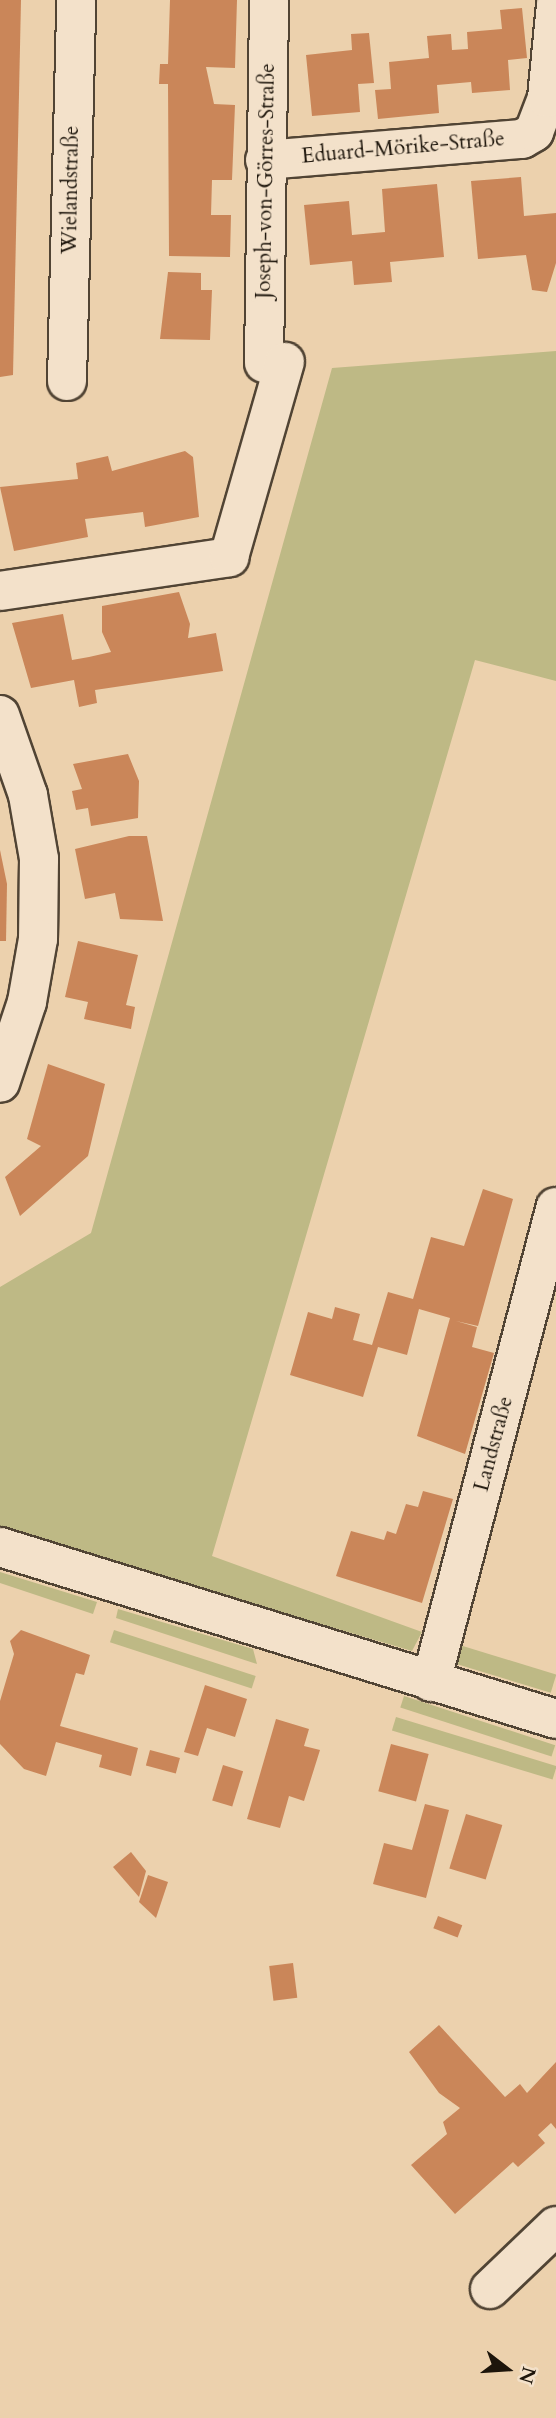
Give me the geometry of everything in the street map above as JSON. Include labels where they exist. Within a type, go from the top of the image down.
[{"type":"street","name":"Wielandstraße","points":[[67,381],[76,0]]},
{"type":"street","name":"Joseph-von-Görres-Straße","points":[[0,592],[229,557],[274,362],[265,160],[269,0]]},
{"type":"street","name":"Eduard-Mörike-Straße","points":[[265,160],[528,135],[547,98],[556,5]]},
{"type":"street","points":[[0,715],[28,796],[39,873],[38,939],[27,1002],[0,1083]]},
{"type":"street","name":"Landstraße","points":[[431,1682],[556,1207]]},
{"type":"street","points":[[0,1547],[556,1720]]},
{"type":"street","points":[[490,2289],[556,2226]]},
{"type":"shaded area","points":[[556,351],[556,681],[475,660],[212,1556],[422,1632],[412,1651],[0,1529],[0,1287],[91,1233],[332,368]]},
{"type":"shaded area","points":[[0,1572],[97,1602],[93,1614],[0,1583]]},
{"type":"shaded area","points":[[118,1609],[253,1649],[257,1664],[116,1618]]},
{"type":"shaded area","points":[[114,1630],[256,1676],[252,1688],[110,1642]]},
{"type":"shaded area","points":[[453,1643],[556,1674],[551,1693],[447,1661]]},
{"type":"shaded area","points":[[404,1696],[555,1745],[552,1757],[400,1707]]},
{"type":"shaded area","points":[[396,1717],[556,1766],[553,1780],[392,1730]]},
{"type":"building","points":[[0,0],[21,0],[13,375],[0,377]]},
{"type":"building","points":[[170,0],[237,0],[235,68],[206,67],[214,104],[235,105],[232,180],[212,180],[211,215],[231,215],[230,257],[169,256],[168,84],[159,84],[160,64],[168,64]]},
{"type":"building","points":[[522,8],[527,58],[508,60],[510,90],[472,93],[471,82],[437,85],[439,113],[378,119],[375,90],[391,89],[389,62],[429,58],[427,36],[451,34],[452,50],[468,49],[467,32],[502,29],[500,10]]},
{"type":"building","points":[[369,33],[374,83],[358,84],[360,112],[312,116],[306,55],[352,50],[351,34]]},
{"type":"building","points":[[521,177],[524,216],[556,213],[556,263],[547,292],[532,290],[526,255],[478,259],[471,181]]},
{"type":"building","points":[[437,184],[444,257],[390,262],[392,282],[354,285],[352,261],[310,265],[304,205],[349,201],[352,235],[385,232],[382,189]]},
{"type":"building","points":[[168,272],[201,273],[201,290],[212,290],[210,340],[160,339]]},
{"type":"building","points":[[185,451],[193,457],[199,517],[145,527],[143,512],[85,519],[88,537],[14,551],[0,487],[78,479],[76,463],[108,456],[112,471]]},
{"type":"building","points":[[179,592],[190,624],[188,638],[216,633],[223,671],[95,690],[97,703],[79,707],[74,680],[31,688],[12,623],[63,614],[72,660],[89,657],[111,652],[102,632],[102,606]]},
{"type":"building","points":[[128,754],[139,781],[138,818],[91,826],[88,808],[76,810],[72,791],[82,789],[73,764]]},
{"type":"building","points":[[129,836],[147,836],[163,921],[120,919],[115,893],[85,899],[75,849]]},
{"type":"building","points":[[0,850],[7,884],[6,941],[0,941]]},
{"type":"building","points":[[78,941],[138,955],[126,1005],[135,1007],[131,1029],[84,1019],[88,1002],[65,997]]},
{"type":"building","points":[[48,1064],[105,1084],[88,1156],[20,1216],[5,1177],[41,1146],[27,1139]]},
{"type":"building","points":[[483,1189],[513,1199],[478,1326],[456,1321],[477,1327],[472,1347],[494,1353],[465,1454],[417,1436],[450,1318],[419,1309],[407,1355],[378,1347],[363,1397],[290,1375],[308,1312],[332,1319],[335,1307],[360,1314],[353,1340],[372,1345],[388,1292],[413,1299],[431,1237],[464,1246]]},
{"type":"building","points":[[423,1491],[453,1499],[422,1603],[336,1576],[351,1531],[384,1540],[387,1531],[396,1534],[406,1504],[418,1507]]},
{"type":"building","points":[[21,1630],[90,1655],[84,1675],[76,1673],[60,1726],[138,1748],[131,1776],[99,1767],[102,1755],[56,1742],[46,1776],[24,1769],[0,1744],[0,1701],[14,1654],[10,1641]]},
{"type":"building","points":[[205,1685],[247,1699],[235,1737],[207,1728],[198,1756],[184,1752]]},
{"type":"building","points":[[276,1719],[309,1729],[304,1746],[320,1750],[304,1801],[289,1796],[280,1828],[247,1819]]},
{"type":"building","points":[[391,1744],[429,1754],[416,1801],[378,1791]]},
{"type":"building","points":[[150,1750],[180,1758],[176,1773],[146,1765]]},
{"type":"building","points":[[223,1765],[243,1771],[232,1807],[212,1800]]},
{"type":"building","points":[[425,1804],[449,1810],[426,1898],[373,1884],[384,1843],[412,1850]]},
{"type":"building","points":[[466,1814],[502,1825],[486,1880],[449,1869]]},
{"type":"building","points":[[131,1852],[146,1871],[139,1897],[113,1867]]},
{"type":"building","points":[[148,1875],[168,1882],[156,1918],[139,1902]]},
{"type":"building","points":[[438,1916],[462,1925],[458,1937],[433,1928]]},
{"type":"building","points":[[293,1963],[297,1998],[273,2001],[269,1966]]},
{"type":"building","points":[[439,2025],[505,2097],[520,2084],[527,2093],[556,2062],[556,2129],[551,2123],[538,2135],[545,2143],[518,2167],[513,2162],[455,2214],[411,2165],[447,2134],[443,2122],[460,2108],[439,2093],[409,2052]]}]
